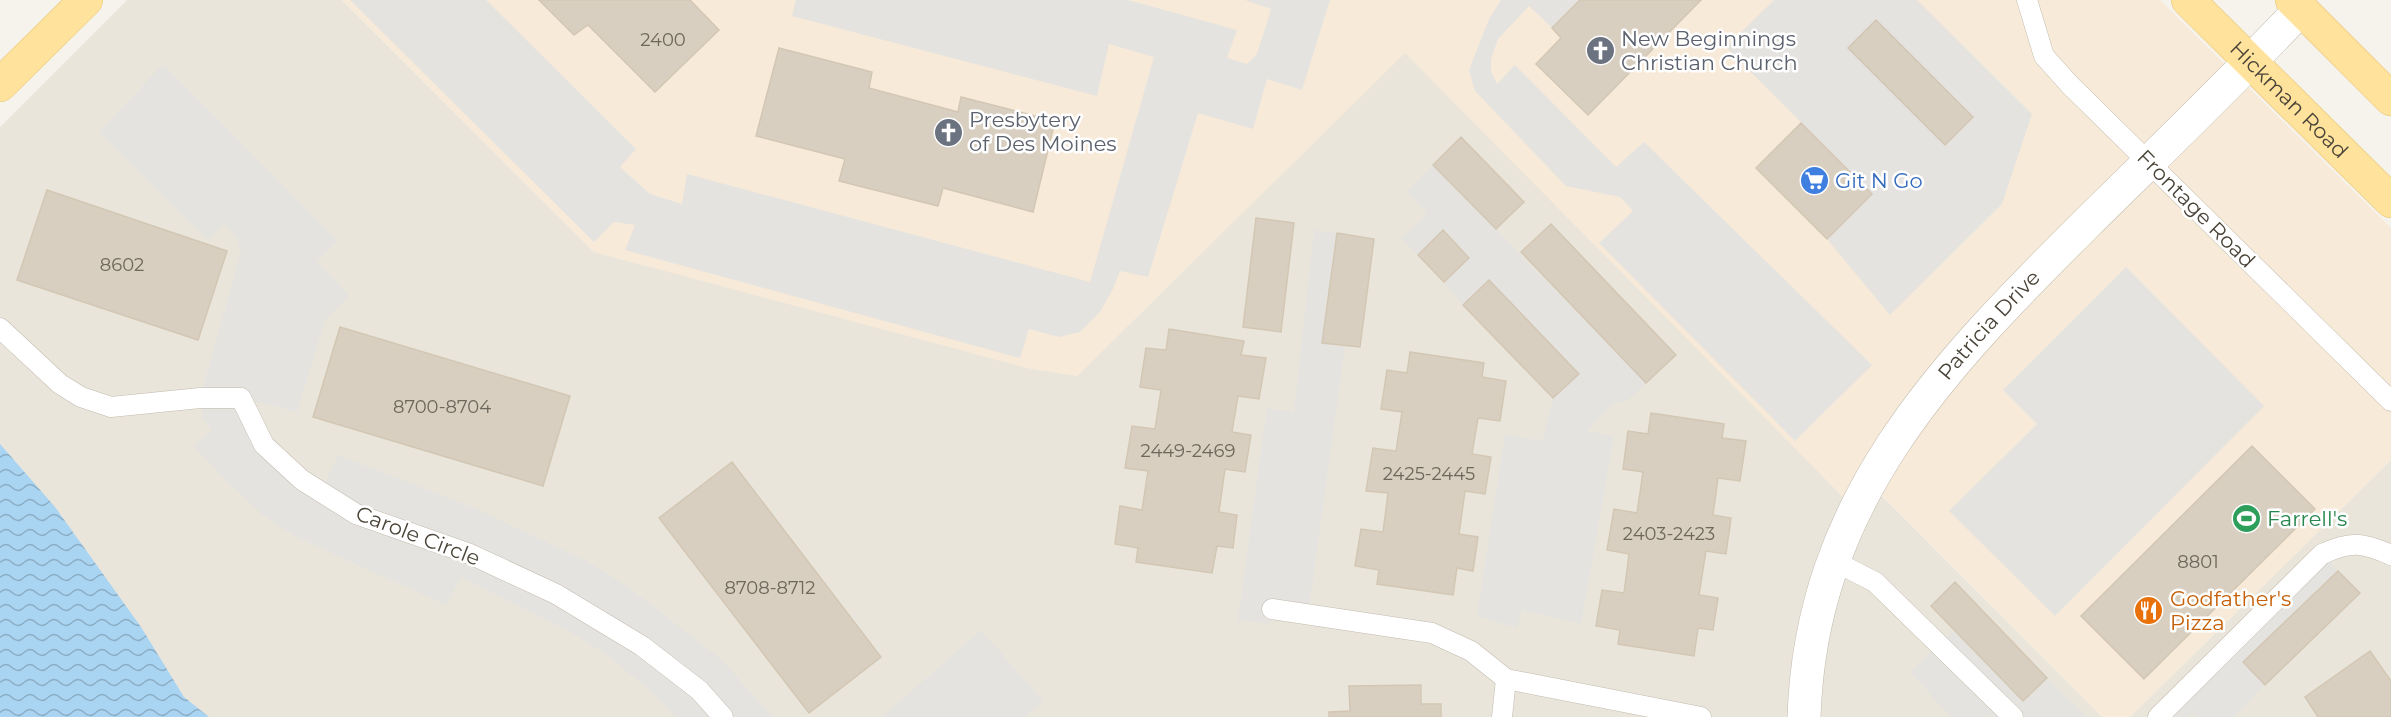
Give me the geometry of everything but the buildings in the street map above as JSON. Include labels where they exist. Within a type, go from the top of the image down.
[{"type":"main road","points":[[0,85],[86,0]]},
{"type":"main road","name":"Hickman Road","points":[[2188,0],[2391,201]]},
{"type":"main road","points":[[2300,3],[2391,99]]},
{"type":"street","name":"Patricia Drive","points":[[1804,717],[1805,673],[1832,560],[1869,482],[1908,420],[1951,363],[2148,161],[2251,62],[2300,3]]},
{"type":"lane","name":"Frontage Road","points":[[2027,0],[2044,56],[2391,401]]},
{"type":"lane","name":"Carole Circle","points":[[0,328],[60,384],[81,397],[111,407],[200,398],[241,398],[264,445],[302,480],[356,514],[470,554],[556,594],[642,646],[699,690],[723,717]]},
{"type":"lane","points":[[2158,717],[2322,554],[2344,544],[2368,544],[2391,555]]},
{"type":"lane","points":[[1832,560],[1875,582],[2013,717]]},
{"type":"lane","points":[[1272,609],[1432,633],[1471,651],[1506,679],[1701,717]]},
{"type":"lane","points":[[1502,717],[1506,679]]},
{"type":"shaded area","points":[[127,0],[342,0],[594,252],[1077,376],[1405,52],[1855,509],[1868,482],[2102,717],[0,717],[0,127]]},
{"type":"shaded area","points":[[342,0],[2160,0],[2391,228],[2391,460],[2130,717],[2102,717],[1869,482],[1855,509],[1405,53],[1077,376],[1031,369],[594,252]]},
{"type":"shaded area","points":[[350,0],[486,0],[636,149],[620,167],[650,194],[682,204],[687,174],[1090,282],[1154,57],[1109,44],[1097,96],[792,16],[796,0],[1128,0],[1237,30],[1227,58],[1247,64],[1257,54],[1271,9],[1245,0],[1330,0],[1302,90],[1267,79],[1253,129],[1198,113],[1148,277],[1120,271],[1100,312],[1080,332],[1059,337],[1029,329],[1020,358],[625,250],[635,225],[614,222],[594,242]]},
{"type":"shaded area","points":[[1501,0],[1580,0],[1552,28],[1529,6],[1498,39],[1491,59],[1491,71],[1497,84],[1515,65],[1616,167],[1644,142],[1872,365],[1795,441],[1599,243],[1633,211],[1620,197],[1566,186],[1475,91],[1469,70],[1489,19]]},
{"type":"shaded area","points":[[1774,0],[1917,0],[2032,114],[2002,204],[1890,315],[1827,239],[1872,194],[1726,47]],"holes":[[[1876,20],[1973,116],[1945,145],[1848,48]]]},
{"type":"shaded area","points":[[163,64],[338,241],[317,262],[350,296],[325,320],[297,412],[242,398],[264,445],[321,492],[338,455],[472,507],[585,560],[627,586],[721,659],[773,717],[676,717],[656,696],[607,655],[571,632],[461,577],[446,605],[298,538],[263,515],[228,483],[194,446],[212,430],[202,418],[200,398],[241,252],[236,236],[224,224],[208,240],[99,132]]},
{"type":"shaded area","points":[[1433,165],[1646,383],[1627,401],[1613,403],[1587,431],[1614,436],[1581,624],[1522,610],[1517,628],[1477,616],[1505,434],[1542,441],[1553,398],[1579,373],[1489,280],[1463,305],[1444,282],[1469,258],[1443,231],[1418,255],[1401,239],[1427,214],[1407,191]]},
{"type":"shaded area","points":[[1314,230],[1337,233],[1322,343],[1345,346],[1308,614],[1271,609],[1270,624],[1238,620],[1267,408],[1294,412]]},
{"type":"shaded area","points":[[2126,267],[2264,406],[2055,616],[1949,511],[2037,424],[2003,390]]},
{"type":"shaded area","points":[[2391,460],[2391,717],[2130,717]]},
{"type":"shaded area","points":[[2322,554],[2338,571],[2243,662],[2265,685],[2234,717],[2197,717],[2192,713],[2188,717],[2158,717]]},
{"type":"shaded area","points":[[981,630],[1043,701],[1025,717],[882,717]]},
{"type":"shaded area","points":[[1954,630],[2023,701],[2047,678],[2087,717],[1989,717],[1987,715],[1984,717],[1951,717],[1910,672]]},
{"type":"water","points":[[0,444],[55,507],[141,627],[184,697],[209,717],[0,717]]},
{"type":"place","name":"New Beginnings Christian Church","points":[[1600,51]]},
{"type":"place","name":"Presbytery of Des Moines","points":[[948,132]]},
{"type":"place","name":"Git N Go","points":[[1814,181]]},
{"type":"place","name":"Farrell's","points":[[2246,519]]},
{"type":"place","name":"Godfather's Pizza","points":[[2149,611]]}]
